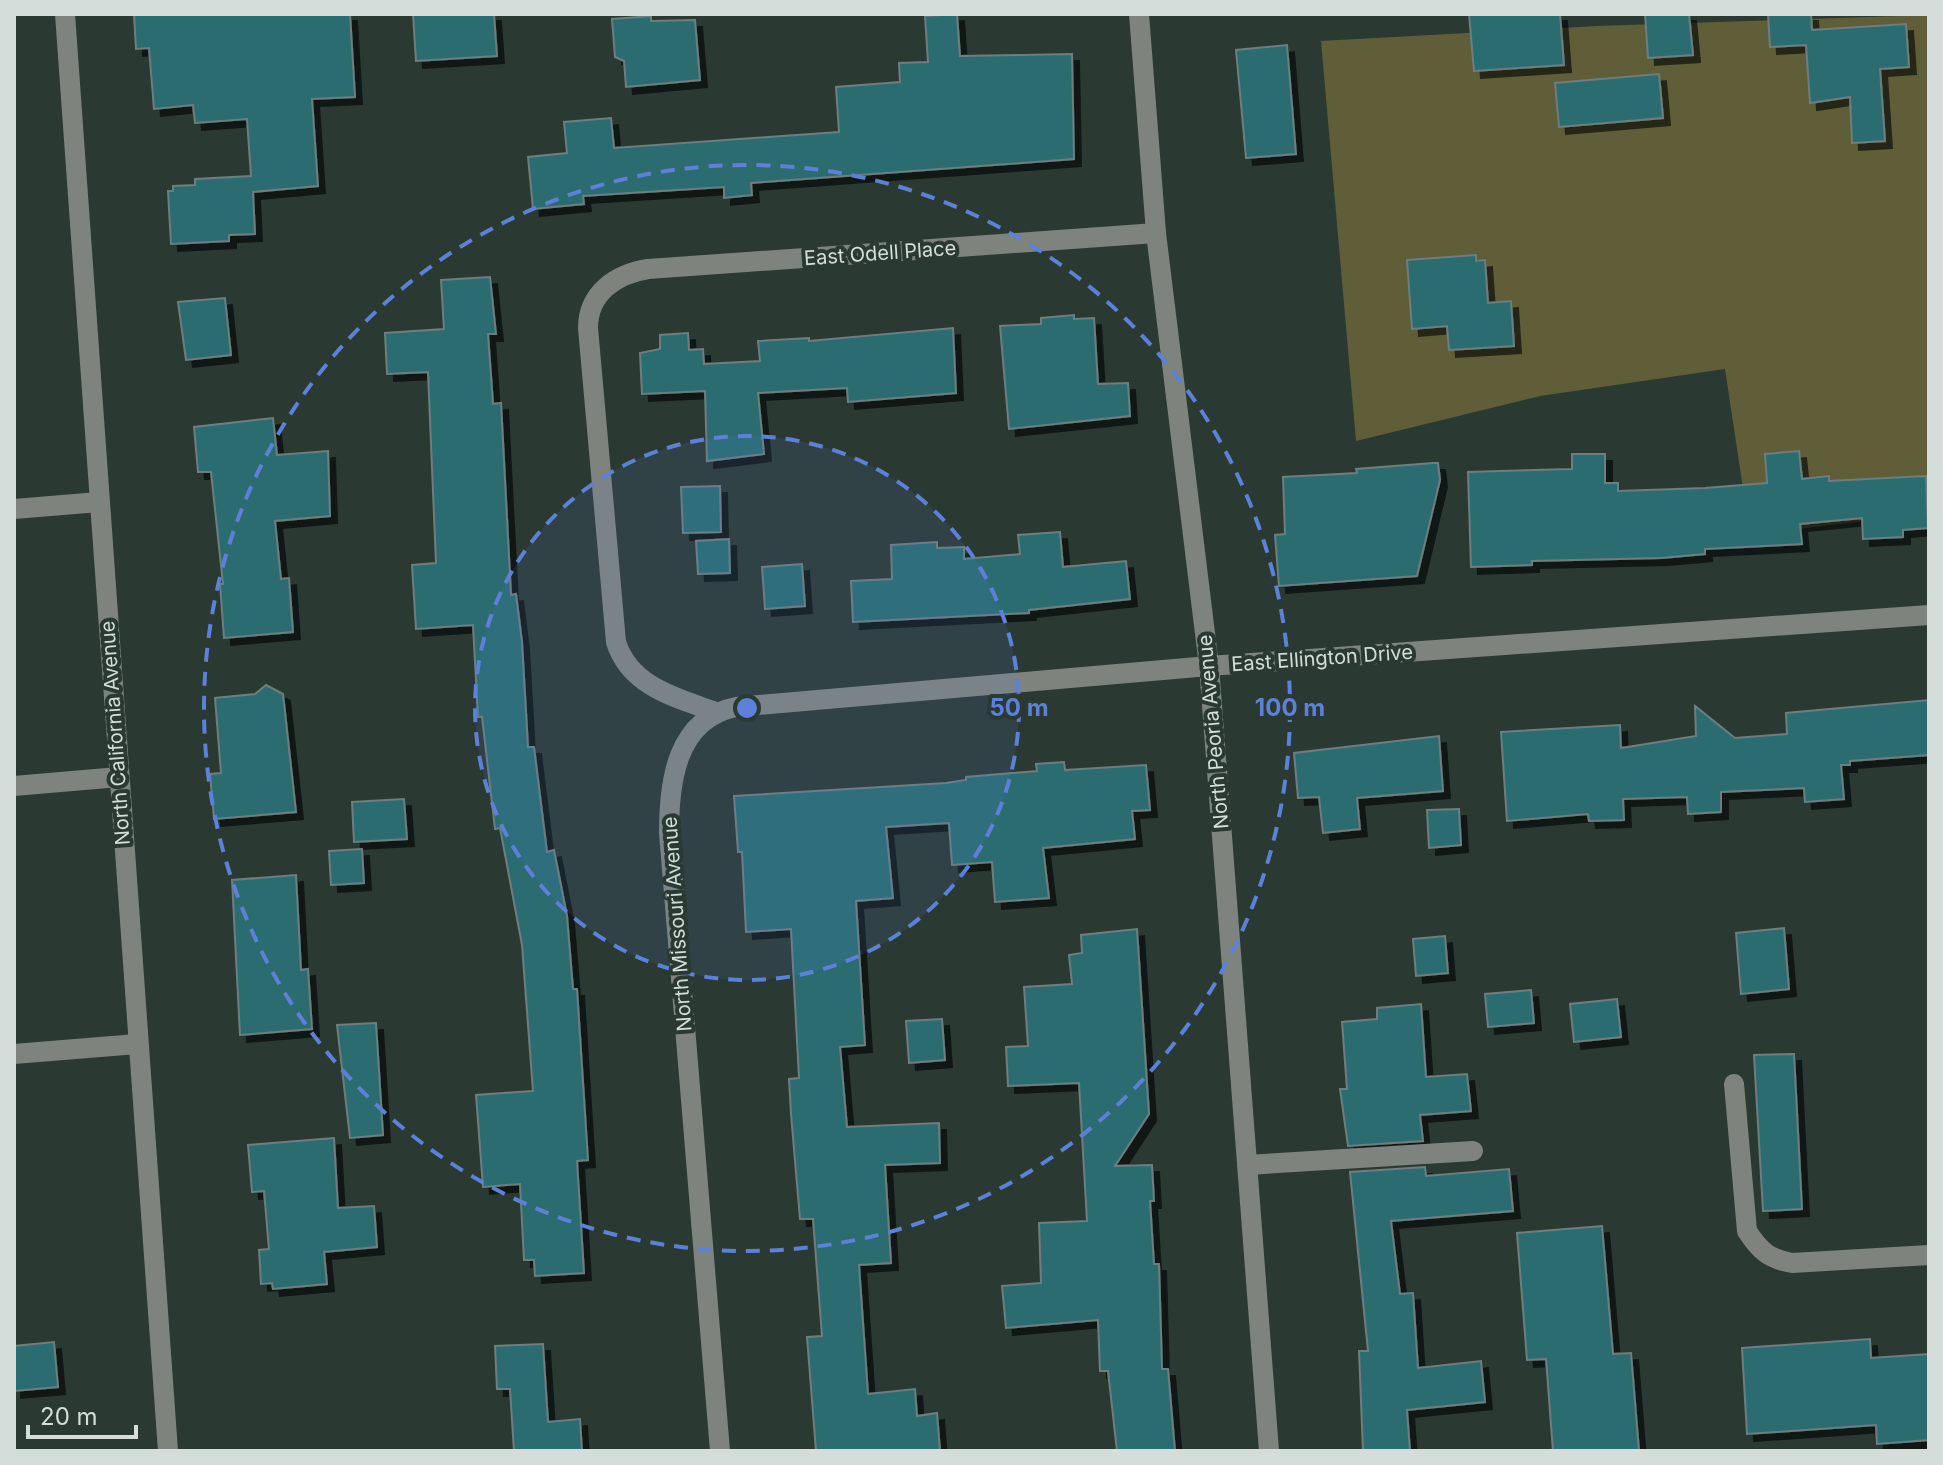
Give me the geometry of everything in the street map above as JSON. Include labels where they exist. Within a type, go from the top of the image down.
[{"type":"street","name":"North California Avenue","points":[[65,14],[168,1451]]},
{"type":"street","name":"North Peoria Avenue","points":[[1139,14],[1156,233],[1209,666],[1269,1451]]},
{"type":"street","name":"East Odell Place","points":[[716,712],[644,681],[626,665],[616,642],[588,322],[593,302],[608,285],[628,273],[648,269],[1156,233]]},
{"type":"street","points":[[14,509],[99,502]]},
{"type":"street","name":"East Ellington Drive","points":[[716,712],[736,707],[1209,666],[1929,615]]},
{"type":"street","name":"North Missouri Avenue","points":[[716,712],[689,737],[677,761],[672,779],[669,833],[720,1451]]},
{"type":"street","points":[[14,786],[119,777]]},
{"type":"street","points":[[14,1054],[137,1044]]},
{"type":"street","points":[[1734,1084],[1747,1231],[1760,1250],[1773,1260],[1792,1263],[1929,1255]]},
{"type":"street","points":[[1247,1165],[1473,1151]]},
{"type":"shaded area","points":[[1929,15],[1929,513],[1750,535],[1725,369],[1540,396],[1356,441],[1321,41],[1596,26]]},
{"type":"building","points":[[134,14],[350,14],[355,97],[312,99],[318,186],[253,192],[255,234],[229,235],[229,241],[171,244],[168,191],[173,191],[173,186],[195,185],[195,179],[251,176],[247,119],[195,123],[193,105],[154,109],[149,48],[136,49]]},
{"type":"building","points":[[413,14],[494,14],[497,56],[416,61]]},
{"type":"building","points":[[957,14],[960,56],[1072,54],[1074,159],[751,183],[752,195],[724,198],[724,187],[583,196],[584,204],[533,209],[528,157],[567,153],[564,122],[611,118],[614,148],[839,132],[836,87],[900,82],[899,63],[928,62],[925,16]]},
{"type":"building","points":[[1469,14],[1560,14],[1564,65],[1474,71]]},
{"type":"building","points":[[1645,14],[1689,14],[1693,55],[1648,58]]},
{"type":"building","points":[[1768,14],[1811,14],[1812,30],[1906,24],[1909,67],[1880,69],[1885,141],[1852,143],[1850,97],[1810,103],[1806,45],[1770,47]]},
{"type":"building","points":[[651,16],[651,21],[695,20],[700,80],[626,87],[624,61],[615,57],[612,19]]},
{"type":"building","points":[[1287,45],[1296,154],[1246,158],[1236,50]]},
{"type":"building","points":[[1659,74],[1663,118],[1559,127],[1555,83]]},
{"type":"building","points":[[1476,255],[1476,261],[1485,260],[1488,303],[1511,301],[1514,346],[1449,350],[1447,326],[1412,329],[1407,260]]},
{"type":"building","points":[[490,277],[496,334],[488,334],[493,404],[501,403],[511,595],[516,594],[522,642],[528,747],[534,747],[547,852],[554,850],[567,916],[573,989],[577,989],[588,1160],[577,1161],[584,1273],[535,1276],[534,1260],[524,1260],[520,1184],[483,1187],[476,1095],[533,1091],[522,945],[500,828],[495,829],[482,717],[478,717],[473,625],[416,629],[412,565],[436,563],[428,372],[387,374],[385,333],[444,329],[441,280]]},
{"type":"building","points":[[225,298],[231,355],[186,360],[178,302]]},
{"type":"building","points":[[1074,315],[1074,319],[1094,318],[1098,384],[1128,383],[1130,416],[1009,429],[1000,326],[1041,324],[1041,318]]},
{"type":"building","points":[[953,328],[956,393],[848,402],[847,388],[758,393],[764,454],[707,461],[705,391],[642,394],[640,353],[660,349],[660,335],[688,333],[689,350],[703,349],[704,364],[760,361],[758,341],[809,338],[809,341]]},
{"type":"building","points":[[273,418],[277,455],[328,451],[330,516],[275,521],[281,579],[289,578],[293,632],[224,638],[220,584],[223,584],[211,472],[198,472],[194,427]]},
{"type":"building","points":[[1799,451],[1802,479],[1829,476],[1829,481],[1926,476],[1928,528],[1903,530],[1903,537],[1863,539],[1862,518],[1800,524],[1802,544],[1705,549],[1705,554],[1662,558],[1532,561],[1532,565],[1471,567],[1468,472],[1572,469],[1572,454],[1605,454],[1605,483],[1618,483],[1618,491],[1705,488],[1767,483],[1765,454]]},
{"type":"building","points":[[1438,463],[1440,480],[1417,576],[1279,586],[1275,535],[1285,534],[1283,477],[1357,473],[1356,469]]},
{"type":"building","points":[[720,486],[721,532],[683,533],[681,487]]},
{"type":"building","points":[[1060,532],[1063,567],[1126,561],[1130,599],[1029,610],[1029,613],[853,622],[851,581],[892,579],[891,545],[937,542],[937,548],[964,547],[964,559],[1020,554],[1018,535]]},
{"type":"building","points":[[729,539],[730,573],[698,574],[696,541]]},
{"type":"building","points":[[802,564],[805,606],[765,609],[762,567]]},
{"type":"building","points":[[266,685],[283,694],[296,812],[214,819],[210,774],[221,773],[215,698],[255,694]]},
{"type":"building","points":[[1929,700],[1929,755],[1850,761],[1850,765],[1841,765],[1844,799],[1805,802],[1804,788],[1721,792],[1721,812],[1688,814],[1687,797],[1623,799],[1624,820],[1589,821],[1588,814],[1507,821],[1501,732],[1620,725],[1621,748],[1696,736],[1695,706],[1735,738],[1787,734],[1786,713]]},
{"type":"building","points":[[1439,736],[1443,791],[1357,798],[1360,829],[1323,833],[1319,797],[1298,798],[1294,753]]},
{"type":"building","points":[[1064,762],[1065,770],[1146,765],[1150,810],[1132,811],[1135,839],[1043,848],[1049,898],[995,902],[992,862],[952,865],[949,823],[886,827],[893,898],[856,901],[865,1045],[840,1047],[847,1127],[939,1123],[940,1163],[885,1165],[891,1263],[859,1265],[868,1394],[915,1389],[917,1416],[937,1413],[940,1451],[816,1451],[807,1337],[822,1336],[813,1219],[800,1219],[791,1114],[789,1079],[799,1078],[791,929],[746,932],[742,852],[738,852],[734,796],[946,783],[966,780],[966,777],[1037,771],[1036,764]]},
{"type":"building","points":[[404,799],[407,839],[354,842],[352,802]]},
{"type":"building","points":[[1459,809],[1461,845],[1429,848],[1427,810]]},
{"type":"building","points":[[362,849],[364,883],[331,885],[329,851]]},
{"type":"building","points":[[296,875],[301,970],[308,969],[312,1029],[240,1035],[232,880]]},
{"type":"building","points":[[1784,928],[1789,989],[1741,994],[1736,933]]},
{"type":"building","points":[[1137,929],[1149,1114],[1115,1166],[1152,1165],[1154,1201],[1150,1201],[1154,1264],[1159,1264],[1162,1369],[1168,1369],[1175,1451],[1117,1451],[1108,1371],[1100,1371],[1098,1320],[1006,1328],[1002,1286],[1041,1283],[1039,1223],[1087,1221],[1079,1083],[1008,1086],[1006,1047],[1028,1046],[1024,987],[1072,984],[1069,955],[1082,953],[1081,935]]},
{"type":"building","points":[[1445,936],[1448,973],[1416,976],[1413,939]]},
{"type":"building","points":[[1531,990],[1534,1023],[1488,1027],[1485,994]]},
{"type":"building","points":[[1617,999],[1621,1037],[1574,1042],[1570,1004]]},
{"type":"building","points":[[1421,1004],[1426,1077],[1467,1074],[1471,1111],[1420,1115],[1423,1141],[1348,1146],[1340,1089],[1347,1089],[1342,1022],[1377,1019],[1377,1008]]},
{"type":"building","points":[[942,1019],[945,1060],[909,1063],[906,1021]]},
{"type":"building","points":[[376,1023],[383,1135],[350,1138],[337,1025]]},
{"type":"building","points":[[1794,1054],[1802,1209],[1763,1211],[1754,1055]]},
{"type":"building","points":[[334,1138],[338,1208],[374,1206],[377,1247],[324,1252],[327,1284],[273,1289],[272,1283],[261,1284],[259,1250],[269,1249],[264,1191],[252,1192],[248,1145]]},
{"type":"building","points":[[1425,1167],[1426,1176],[1509,1169],[1513,1211],[1391,1221],[1400,1294],[1413,1293],[1418,1368],[1481,1361],[1485,1402],[1407,1410],[1410,1451],[1363,1451],[1359,1351],[1368,1351],[1350,1172]]},
{"type":"building","points":[[1602,1226],[1613,1354],[1631,1353],[1639,1451],[1553,1451],[1546,1359],[1527,1360],[1517,1233]]},
{"type":"building","points":[[1870,1339],[1871,1358],[1929,1354],[1929,1440],[1877,1444],[1876,1425],[1747,1434],[1742,1348]]},
{"type":"building","points":[[54,1342],[58,1387],[14,1391],[14,1346]]},
{"type":"building","points":[[543,1344],[548,1422],[580,1419],[582,1451],[514,1451],[510,1389],[497,1389],[495,1346]]}]
